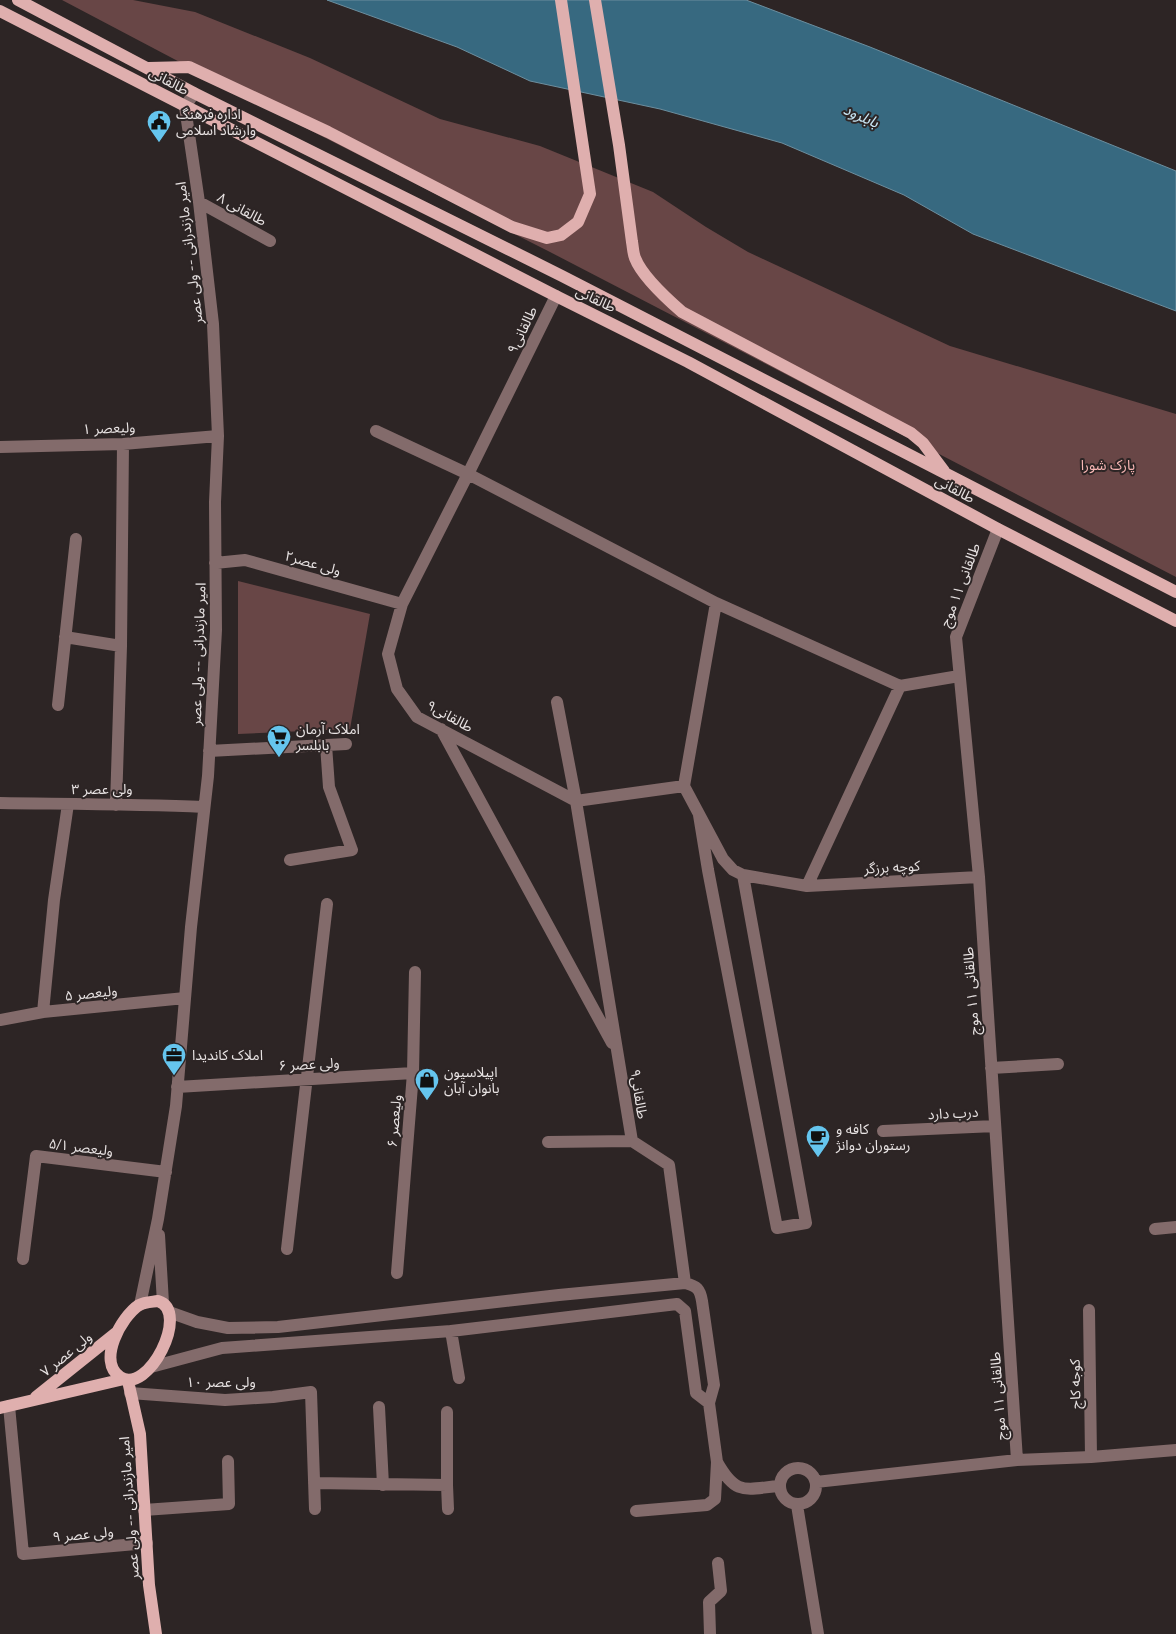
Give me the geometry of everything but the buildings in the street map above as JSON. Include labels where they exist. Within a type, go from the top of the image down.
[{"type":"main road","name":"طالقانی","points":[[18,0],[194,92],[562,276],[1176,592]]},
{"type":"main road","points":[[148,68],[189,67],[328,132],[512,227],[547,238],[562,235],[578,222],[590,194],[561,0]]},
{"type":"main road","points":[[595,0],[619,145],[632,242],[635,258],[644,271],[665,297],[682,312],[911,433],[923,443],[947,475]]},
{"type":"main road","name":"طالقانی","points":[[0,11],[688,362],[998,529],[1176,620]]},
{"type":"main road","points":[[127,1384],[113,1370],[110,1363],[110,1350],[122,1324],[140,1305],[148,1302],[166,1308],[169,1332],[157,1360],[151,1367]]},
{"type":"main road","name":"ولی عصر ۷","points":[[32,1400],[118,1331]]},
{"type":"main road","name":"ولی عصر ۷","points":[[4,1407],[32,1400],[127,1384],[151,1367]]},
{"type":"main road","name":"امیر مازندرانی -- ولی عصر","points":[[127,1384],[140,1434],[149,1585],[156,1634]]},
{"type":"street","points":[[185,107],[194,92]]},
{"type":"street","name":"امیر مازندرانی -- ولی عصر","points":[[158,1219],[178,1087],[209,752],[216,630],[215,502],[218,436],[213,324],[199,202],[185,107]]},
{"type":"street","name":"طالقانی ۸","points":[[199,202],[270,241]]},
{"type":"street","name":"طالقانی۹","points":[[556,296],[402,604],[388,654],[397,689],[417,717],[576,800],[632,1141]]},
{"type":"street","points":[[376,431],[468,474],[716,603],[900,686],[959,676]]},
{"type":"street","name":"ولیعصر ۱","points":[[0,447],[123,444],[218,436]]},
{"type":"street","points":[[116,805],[121,646],[123,444]]},
{"type":"street","name":"طالقانی ۱۱ موج","points":[[998,529],[956,637],[979,877],[1017,1460]]},
{"type":"street","points":[[58,705],[76,539]]},
{"type":"street","name":"ولی عصر۲","points":[[215,563],[245,560],[402,604]]},
{"type":"street","points":[[699,815],[778,1228],[806,1224],[743,875],[733,870],[723,860],[684,786],[716,603]]},
{"type":"street","points":[[66,637],[121,646]]},
{"type":"street","points":[[807,886],[900,686]]},
{"type":"street","points":[[557,702],[576,800],[684,786]]},
{"type":"street","points":[[441,729],[617,1051]]},
{"type":"street","points":[[209,752],[346,744]]},
{"type":"street","points":[[290,860],[352,850],[329,787],[326,745]]},
{"type":"street","name":"ولی عصر ۳","points":[[0,803],[139,804],[204,807]]},
{"type":"street","points":[[43,1012],[54,900],[68,804]]},
{"type":"street","name":"کوچه برزگر","points":[[743,875],[807,886],[979,877]]},
{"type":"street","points":[[287,1249],[327,904]]},
{"type":"street","name":"ولیعصر ۶","points":[[397,1273],[413,1073],[416,972]]},
{"type":"street","name":"ولیعصر ۵","points":[[0,1020],[43,1012],[185,998]]},
{"type":"street","points":[[991,1068],[1058,1064]]},
{"type":"street","name":"ولی عصر ۶","points":[[178,1087],[413,1073]]},
{"type":"street","name":"درب دارد","points":[[883,1131],[995,1126]]},
{"type":"street","points":[[548,1142],[632,1141],[669,1166],[685,1283]]},
{"type":"street","name":"ولیعصر ۵/۱","points":[[23,1259],[36,1156],[166,1172]]},
{"type":"street","points":[[140,1305],[158,1219]]},
{"type":"street","points":[[158,1219],[166,1308],[196,1322],[228,1328],[278,1327],[559,1295],[685,1283],[696,1286],[700,1291],[714,1385],[709,1403],[717,1462],[717,1491],[713,1502],[707,1505],[636,1511]]},
{"type":"street","points":[[1155,1229],[1176,1227]]},
{"type":"street","points":[[504,1302],[506,1324]]},
{"type":"street","points":[[151,1367],[222,1348],[451,1330],[677,1304],[686,1311],[696,1393],[709,1403]]},
{"type":"street","name":"کوجه کاج","points":[[1089,1310],[1091,1457]]},
{"type":"street","points":[[451,1330],[459,1378]]},
{"type":"street","name":"ولی عصر ۱۰","points":[[127,1384],[225,1400],[311,1392],[314,1483]]},
{"type":"street","name":"ولی عصر ۹","points":[[4,1407],[23,1554],[146,1543]]},
{"type":"street","points":[[379,1407],[383,1485]]},
{"type":"street","points":[[447,1412],[448,1509]]},
{"type":"street","points":[[816,1482],[1017,1460],[1091,1457],[1176,1450]]},
{"type":"street","points":[[144,1510],[230,1510],[228,1460]]},
{"type":"street","points":[[717,1462],[732,1483],[742,1489],[779,1486]]},
{"type":"street","points":[[799,1468],[809,1472],[816,1482],[815,1492],[810,1500],[796,1505],[786,1501],[782,1496],[779,1486],[780,1480],[787,1471],[799,1468]]},
{"type":"street","points":[[315,1509],[314,1483],[447,1486]]},
{"type":"street","points":[[796,1505],[818,1634]]},
{"type":"street","points":[[710,1634],[709,1602],[721,1591],[718,1564]]},
{"type":"green space","name":"پارک شورا","points":[[62,0],[133,0],[195,12],[310,58],[440,119],[540,146],[653,192],[748,252],[950,346],[1176,414],[1176,577],[550,252],[284,117]]},
{"type":"green space","points":[[238,581],[370,614],[350,729],[238,734]]},
{"type":"water","name":"بابلرود","points":[[327,0],[746,0],[870,47],[1176,171],[1176,311],[973,234],[904,195],[782,143],[660,109],[530,81],[457,47]]},
{"type":"place","name":"اداره فرهنگ وارشاد اسلامی","points":[[159,143]]},
{"type":"place","name":"املاک آرمان بابلسر","points":[[279,758]]},
{"type":"place","name":"املاک کاندیدا","points":[[174,1076]]},
{"type":"place","name":"اپیلاسیون بانوان آبان","points":[[427,1101]]},
{"type":"place","name":"کافه و رستوران دوانژ","points":[[818,1158]]}]
